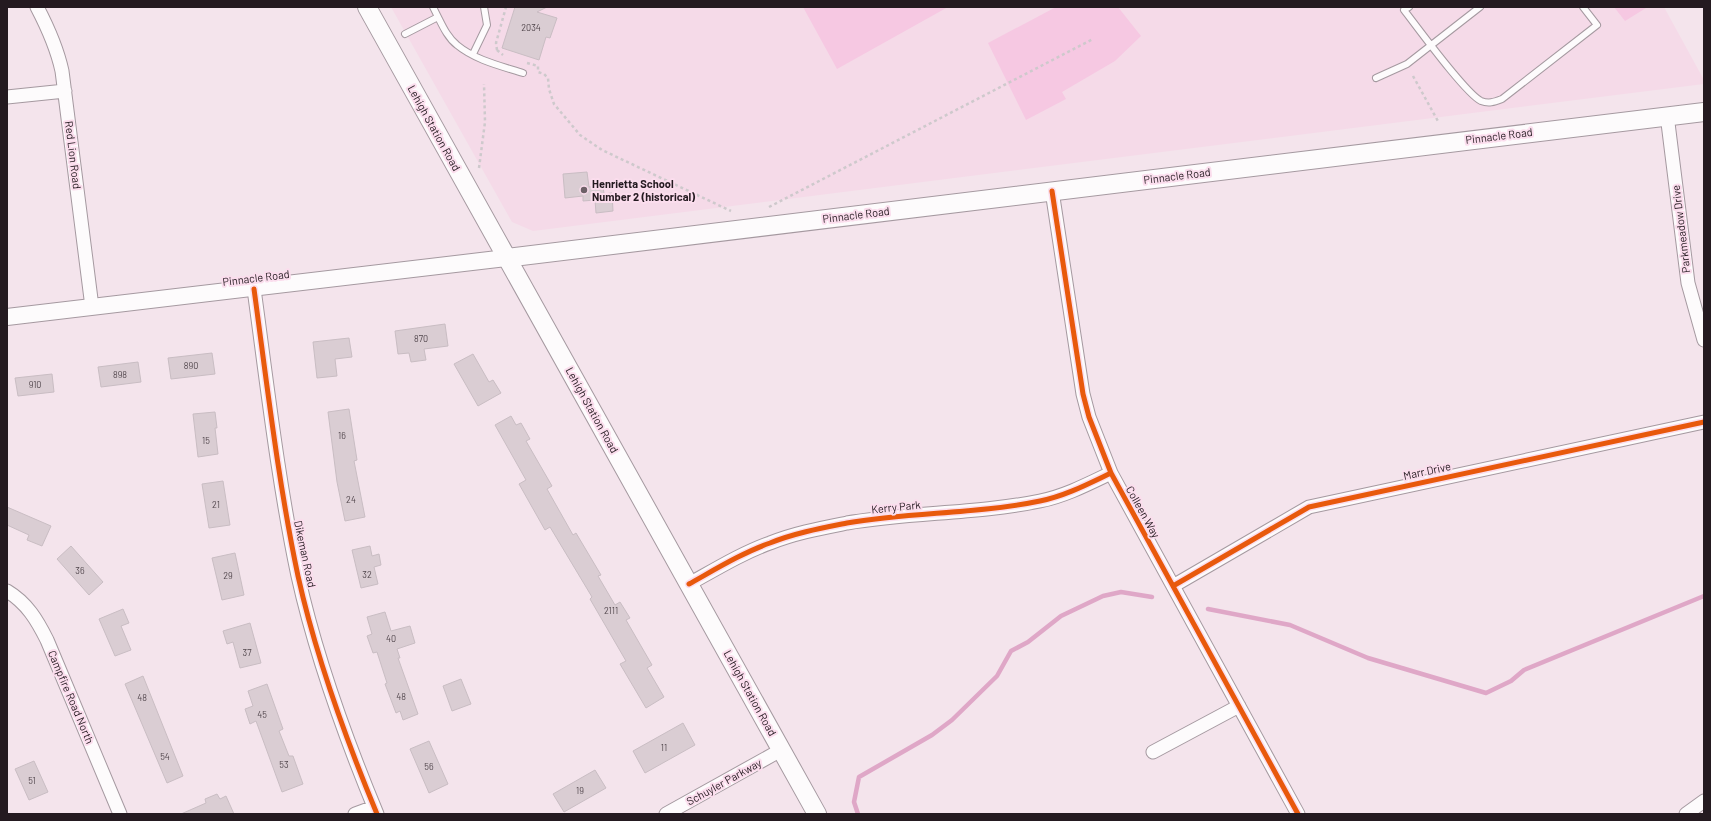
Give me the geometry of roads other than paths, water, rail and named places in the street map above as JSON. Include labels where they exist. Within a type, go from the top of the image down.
[{"type":"main road","name":"Lehigh Station Road","points":[[367,7],[817,814]]},
{"type":"main road","name":"Pinnacle Road","points":[[506,258],[1667,115],[1704,112]]},
{"type":"street","name":"Red Lion Road","points":[[37,7],[58,52],[65,91],[92,307]]},
{"type":"street","points":[[7,97],[65,91]]},
{"type":"street","name":"Parkmeadow Drive","points":[[1667,115],[1688,283],[1704,340]]},
{"type":"street","name":"Colleen Way","points":[[1052,191],[1083,394],[1089,417],[1111,473],[1298,814]]},
{"type":"street","name":"Pinnacle Road","points":[[7,318],[506,258]]},
{"type":"street","name":"Dikeman Road","points":[[254,289],[278,461],[299,577],[314,638],[332,696],[375,810]]},
{"type":"street","name":"Marr Drive","points":[[1173,586],[1309,507],[1704,422]]},
{"type":"street","name":"Kerry Park","points":[[689,584],[734,558],[771,542],[807,532],[878,519],[1006,507],[1042,500],[1074,490],[1111,473]]},
{"type":"street","name":"Campfire Road North","points":[[7,591],[18,598],[34,615],[47,640],[120,814]]},
{"type":"street","points":[[1153,752],[1239,706]]},
{"type":"street","name":"Schuyler Parkway","points":[[666,814],[781,750]]},
{"type":"street","points":[[1686,814],[1704,801]]},
{"type":"street","points":[[355,814],[375,810]]},
{"type":"lane","points":[[433,7],[447,34],[457,45],[492,63],[523,73]]},
{"type":"lane","points":[[473,54],[487,25],[484,7]]},
{"type":"lane","points":[[1409,7],[1404,10],[1432,45],[1474,96],[1488,103],[1502,99],[1597,25],[1583,7]]},
{"type":"lane","points":[[1376,78],[1407,64],[1480,7]]},
{"type":"lane","points":[[405,34],[438,17]]},
{"type":"waterway","points":[[858,814],[854,802],[859,777],[932,735],[952,720],[997,676],[1011,651],[1028,642],[1061,616],[1103,596],[1121,592],[1152,597]]},
{"type":"waterway","points":[[1208,609],[1290,625],[1368,658],[1486,693],[1511,681],[1524,670],[1704,596]]},
{"type":"place","name":"Henrietta School Number 2 (historical)","points":[[584,190]]}]
